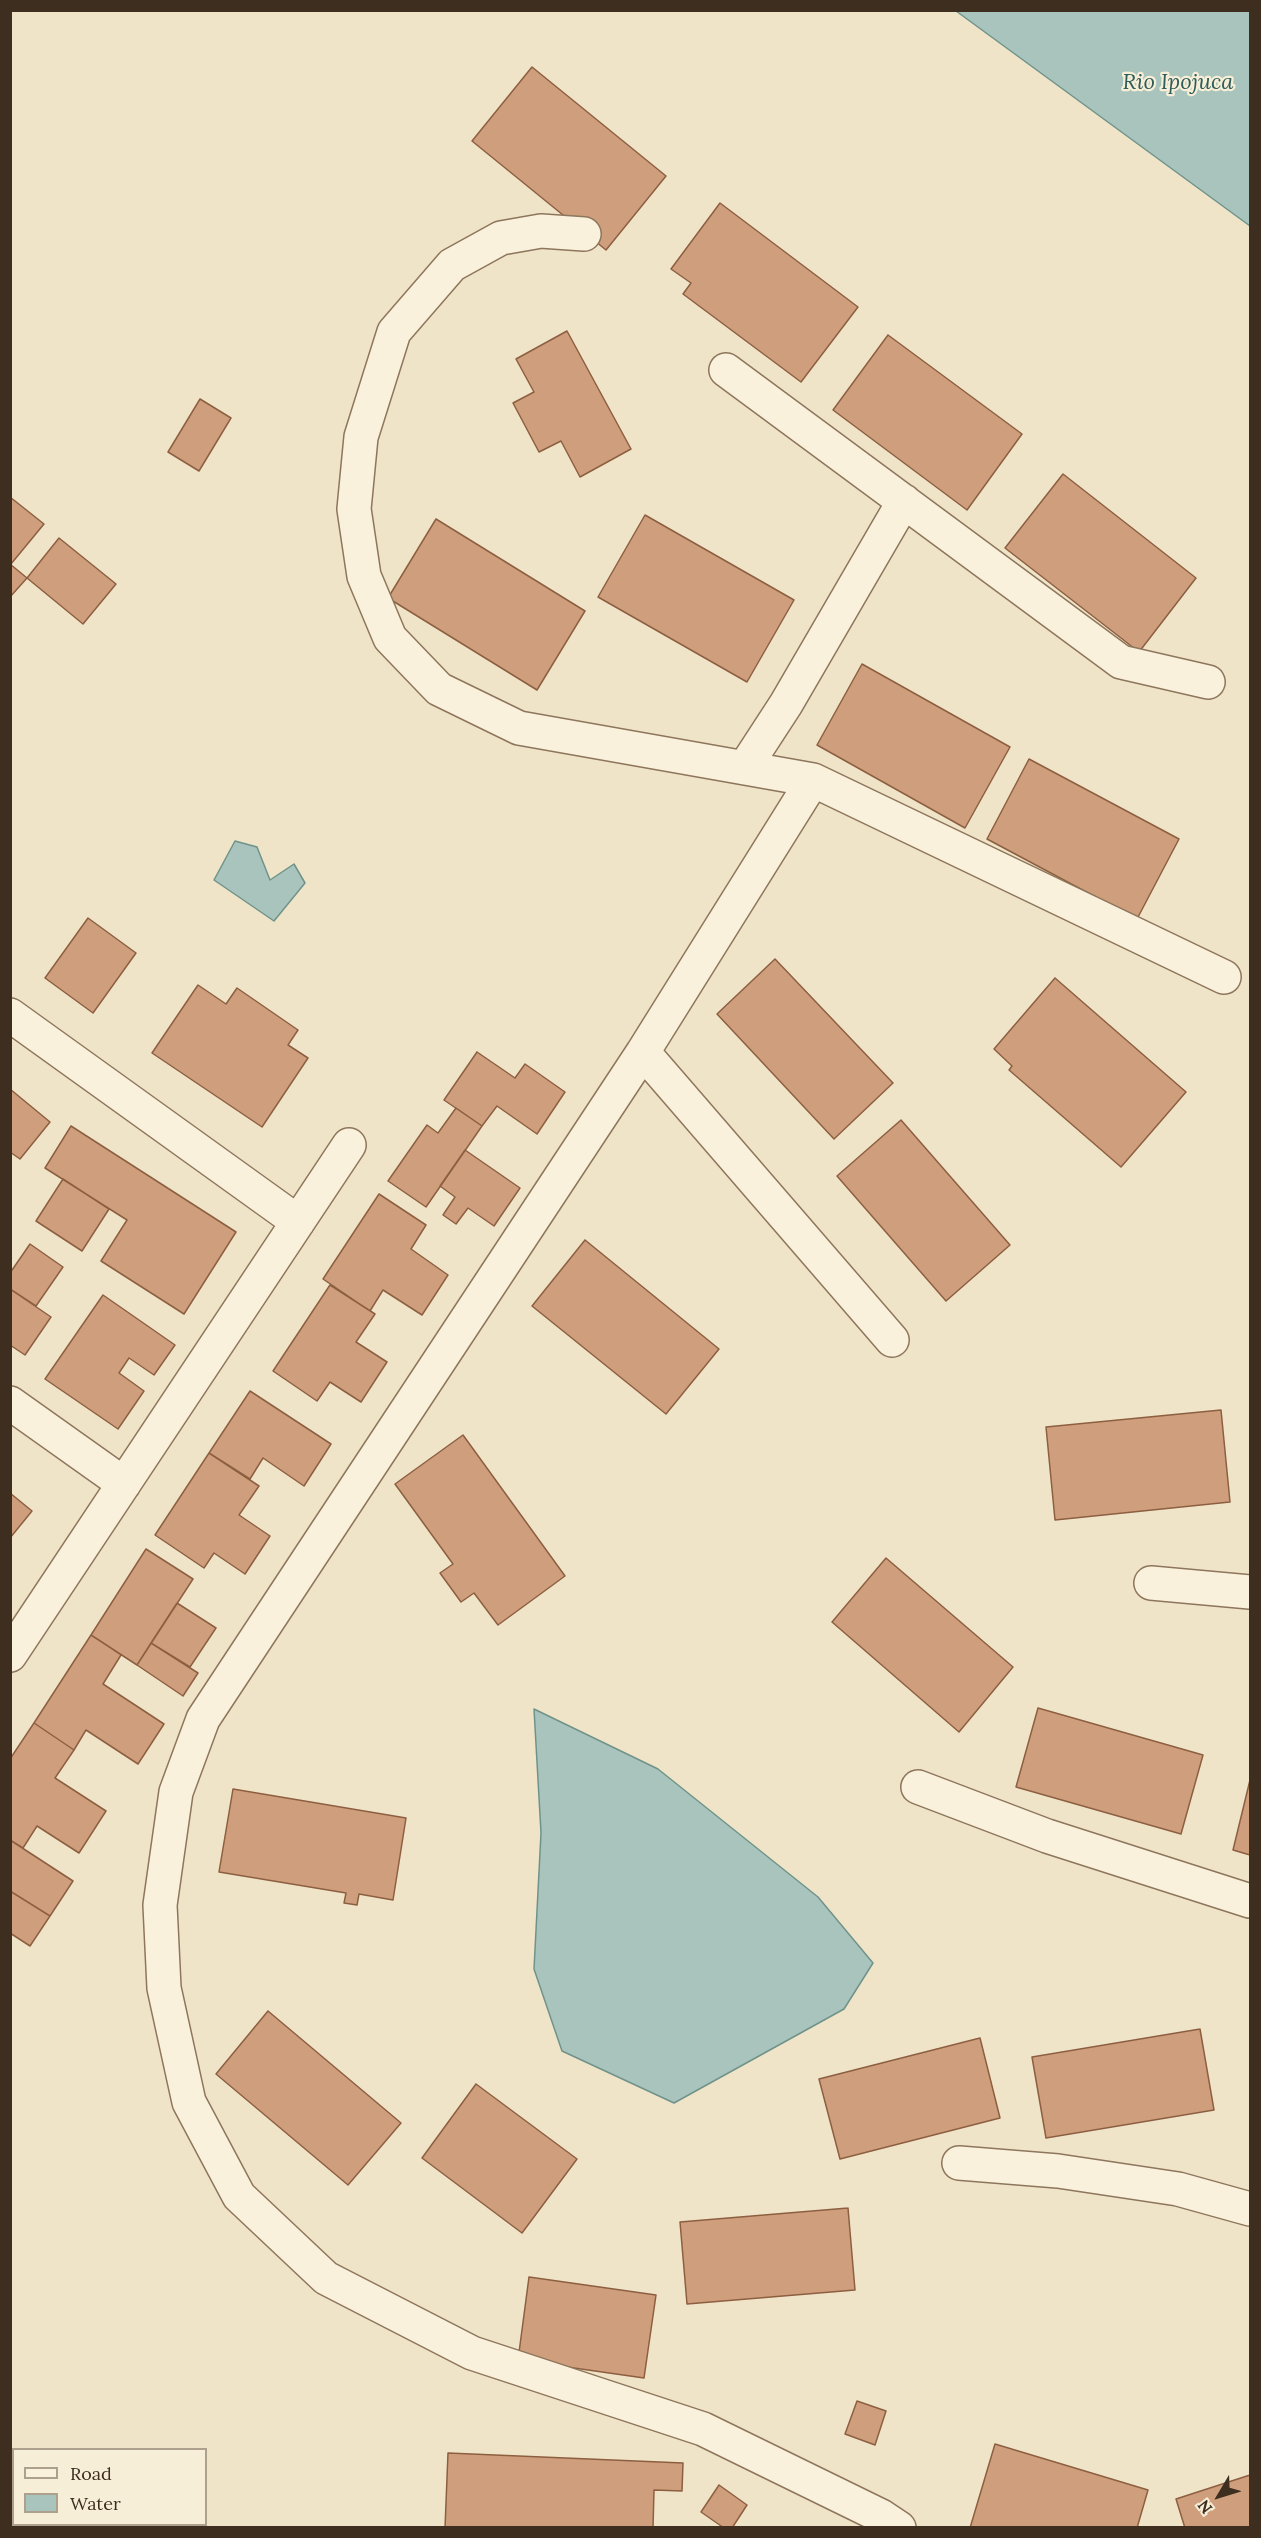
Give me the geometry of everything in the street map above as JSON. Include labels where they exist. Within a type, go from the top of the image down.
[{"type":"street","points":[[584,234],[541,231],[501,238],[452,265],[394,332],[361,436],[354,509],[364,576],[390,638],[439,689],[519,728],[813,780],[1224,978]]},
{"type":"street","points":[[726,370],[1121,662],[1208,682]]},
{"type":"street","points":[[745,767],[786,704],[904,501]]},
{"type":"street","points":[[813,780],[643,1052],[203,1719],[174,1803],[160,1905],[164,1989],[189,2102],[239,2196],[326,2278],[472,2353],[703,2429],[881,2516],[900,2528]]},
{"type":"street","points":[[10,1015],[298,1222]]},
{"type":"street","points":[[643,1052],[892,1340]]},
{"type":"street","points":[[10,1655],[349,1145]]},
{"type":"street","points":[[10,1403],[124,1484]]},
{"type":"street","points":[[1151,1582],[1251,1592]]},
{"type":"street","points":[[918,1787],[1047,1836],[1251,1901]]},
{"type":"street","points":[[959,2163],[1058,2171],[1178,2189],[1251,2209]]},
{"type":"water","name":"Rio Ipojuca","points":[[956,11],[1250,11],[1250,226]]},
{"type":"water","points":[[235,841],[257,847],[270,880],[294,864],[305,883],[274,921],[214,880]]},
{"type":"water","points":[[534,1709],[658,1769],[818,1897],[873,1963],[844,2009],[674,2103],[562,2051],[534,1969],[541,1833]]},
{"type":"building","points":[[532,67],[666,176],[606,250],[472,141]]},
{"type":"building","points":[[720,203],[858,307],[801,382],[683,294],[691,283],[671,269]]},
{"type":"building","points":[[567,331],[631,449],[580,477],[561,441],[539,452],[513,403],[534,392],[516,359]]},
{"type":"building","points":[[888,335],[1022,434],[967,510],[833,410]]},
{"type":"building","points":[[200,399],[231,418],[199,471],[168,452]]},
{"type":"building","points":[[1063,474],[1196,578],[1139,652],[1005,548]]},
{"type":"building","points":[[10,497],[44,524],[11,564],[10,564]]},
{"type":"building","points":[[645,515],[794,600],[747,682],[598,597]]},
{"type":"building","points":[[436,519],[585,611],[537,690],[388,598]]},
{"type":"building","points":[[59,538],[116,584],[83,624],[27,578]]},
{"type":"building","points":[[10,564],[27,578],[10,597]]},
{"type":"building","points":[[862,664],[1010,747],[965,828],[817,745]]},
{"type":"building","points":[[1029,759],[1179,839],[1137,919],[987,839]]},
{"type":"building","points":[[88,918],[136,953],[93,1013],[45,978]]},
{"type":"building","points":[[775,959],[893,1083],[834,1139],[717,1014]]},
{"type":"building","points":[[1055,978],[1186,1092],[1121,1167],[1009,1070],[1012,1066],[994,1049]]},
{"type":"building","points":[[198,985],[226,1004],[237,988],[298,1030],[288,1045],[308,1058],[262,1127],[152,1053]]},
{"type":"building","points":[[477,1052],[515,1078],[525,1064],[565,1092],[537,1134],[497,1106],[482,1126],[444,1100]]},
{"type":"building","points":[[10,1089],[50,1122],[20,1159],[10,1152]]},
{"type":"building","points":[[456,1108],[482,1126],[426,1207],[388,1181],[427,1125],[438,1133]]},
{"type":"building","points":[[901,1120],[1010,1245],[946,1301],[837,1176]]},
{"type":"building","points":[[71,1126],[236,1232],[184,1314],[101,1261],[127,1220],[45,1168]]},
{"type":"building","points":[[465,1150],[520,1188],[494,1226],[468,1208],[456,1224],[443,1215],[455,1197],[440,1186]]},
{"type":"building","points":[[63,1179],[109,1209],[82,1251],[36,1221]]},
{"type":"building","points":[[379,1194],[426,1225],[411,1249],[448,1275],[422,1315],[383,1290],[370,1311],[323,1279]]},
{"type":"building","points":[[585,1240],[719,1349],[666,1414],[532,1306]]},
{"type":"building","points":[[30,1244],[63,1267],[36,1306],[10,1289],[10,1273]]},
{"type":"building","points":[[330,1285],[375,1314],[356,1342],[387,1362],[361,1402],[330,1382],[317,1401],[273,1371]]},
{"type":"building","points":[[10,1289],[51,1317],[25,1355],[10,1345]]},
{"type":"building","points":[[103,1295],[175,1345],[154,1375],[129,1358],[119,1373],[144,1391],[118,1429],[45,1379]]},
{"type":"building","points":[[250,1391],[331,1444],[304,1486],[263,1458],[250,1479],[209,1453]]},
{"type":"building","points":[[1221,1410],[1230,1502],[1055,1520],[1046,1427]]},
{"type":"building","points":[[463,1435],[565,1576],[498,1625],[474,1593],[461,1602],[440,1573],[453,1564],[395,1484]]},
{"type":"building","points":[[209,1453],[259,1486],[239,1515],[270,1536],[245,1574],[214,1553],[204,1568],[155,1535]]},
{"type":"building","points":[[10,1493],[32,1511],[10,1538]]},
{"type":"building","points":[[146,1549],[193,1579],[137,1665],[91,1635]]},
{"type":"building","points":[[886,1558],[1013,1667],[959,1732],[832,1622]]},
{"type":"building","points":[[177,1603],[216,1628],[190,1667],[151,1643]]},
{"type":"building","points":[[91,1635],[121,1655],[103,1684],[164,1724],[138,1764],[86,1730],[74,1750],[34,1723]]},
{"type":"building","points":[[151,1643],[198,1673],[183,1696],[137,1665]]},
{"type":"building","points":[[1038,1708],[1203,1755],[1181,1834],[1016,1787]]},
{"type":"building","points":[[34,1723],[74,1750],[55,1778],[106,1811],[79,1853],[37,1826],[23,1848],[10,1840],[10,1759]]},
{"type":"building","points":[[1250,1780],[1250,1855],[1233,1850]]},
{"type":"building","points":[[233,1789],[406,1818],[393,1900],[359,1894],[357,1905],[344,1903],[346,1893],[219,1872]]},
{"type":"building","points":[[10,1840],[73,1881],[50,1916],[10,1891]]},
{"type":"building","points":[[10,1891],[50,1916],[30,1946],[10,1933]]},
{"type":"building","points":[[268,2011],[401,2123],[348,2185],[216,2074]]},
{"type":"building","points":[[1200,2029],[1214,2110],[1046,2138],[1032,2057]]},
{"type":"building","points":[[980,2038],[1000,2118],[840,2159],[819,2079]]},
{"type":"building","points":[[476,2084],[577,2159],[522,2233],[422,2158]]},
{"type":"building","points":[[848,2208],[855,2290],[687,2304],[680,2222]]},
{"type":"building","points":[[529,2277],[656,2295],[644,2378],[518,2360]]},
{"type":"building","points":[[857,2401],[886,2411],[875,2445],[845,2434]]},
{"type":"building","points":[[995,2444],[1148,2490],[1137,2528],[970,2528]]},
{"type":"building","points":[[448,2453],[683,2463],[682,2491],[654,2490],[653,2528],[445,2528]]},
{"type":"building","points":[[1250,2475],[1250,2528],[1185,2528],[1176,2499]]},
{"type":"building","points":[[719,2485],[747,2505],[732,2528],[724,2528],[701,2512]]}]
